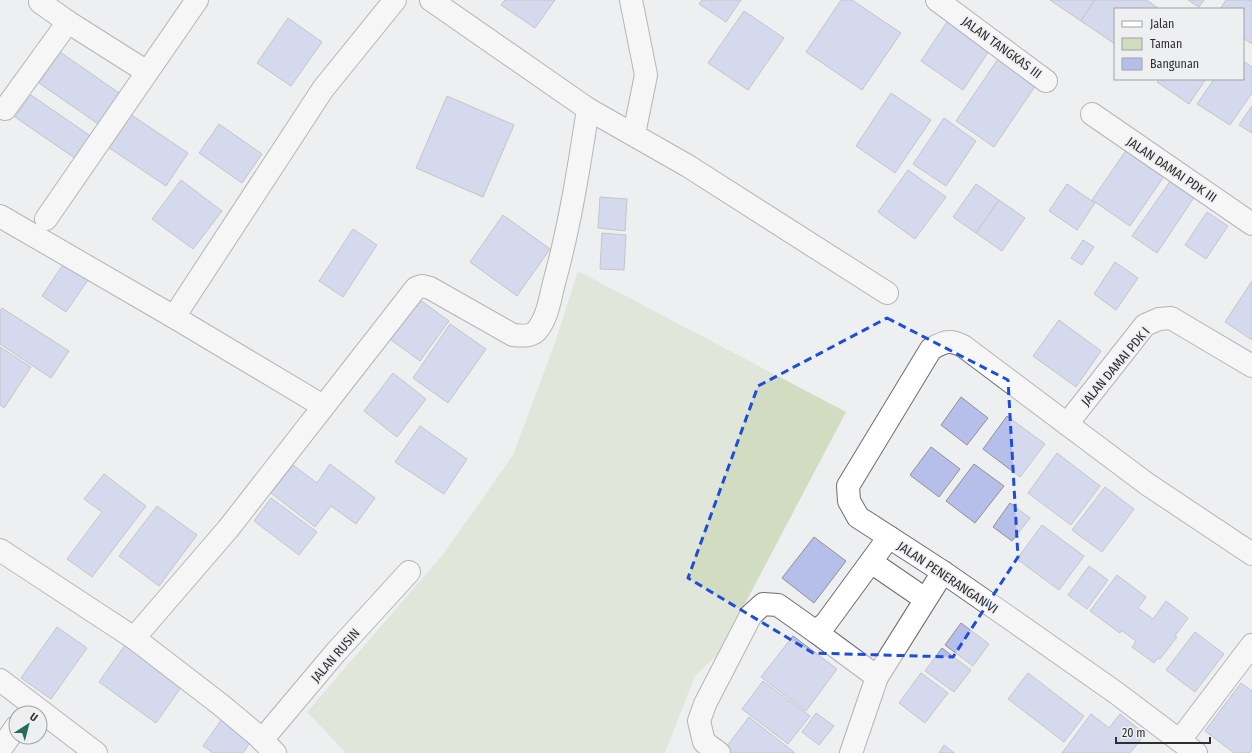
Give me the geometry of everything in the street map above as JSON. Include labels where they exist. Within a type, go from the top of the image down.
[{"type":"street","points":[[46,219],[197,0]]},
{"type":"street","points":[[174,317],[323,89],[395,0]]},
{"type":"street","points":[[431,0],[588,108],[688,166],[887,293]]},
{"type":"street","points":[[631,0],[646,75],[634,134]]},
{"type":"street","name":"JALAN TANGKAS III","points":[[938,0],[1046,81]]},
{"type":"street","points":[[40,2],[68,22],[147,72]]},
{"type":"street","points":[[5,109],[68,22]]},
{"type":"street","points":[[134,638],[228,529],[416,288],[422,286],[430,288],[513,335],[525,336],[538,330],[547,310],[564,244],[573,201],[588,108]]},
{"type":"street","name":"JALAN DAMAI PDK III","points":[[1092,114],[1252,224]]},
{"type":"street","points":[[0,216],[323,406]]},
{"type":"street","name":"JALAN DAMAI PDK I","points":[[1067,424],[1145,325],[1159,318],[1172,318],[1252,366]]},
{"type":"street","points":[[889,537],[858,517],[849,501],[848,486],[931,348],[945,342],[954,342],[963,346],[1147,484],[1252,554]]},
{"type":"street","name":"JALAN PENERANGAN VI","points":[[816,632],[826,623],[889,537],[943,572],[1115,692],[1188,747],[1252,645]]},
{"type":"street","points":[[0,550],[134,638],[221,705],[268,747]]},
{"type":"street","points":[[871,562],[925,599]]},
{"type":"street","name":"JALAN RUSIN","points":[[268,747],[336,652],[409,572]]},
{"type":"street","points":[[851,753],[877,677],[943,572]]},
{"type":"street","points":[[719,753],[704,742],[700,722],[705,704],[751,615],[762,604],[778,605],[877,677]]},
{"type":"street","points":[[0,680],[25,705]]},
{"type":"street","points":[[48,721],[96,753]]},
{"type":"street","points":[[0,750],[8,738]]},
{"type":"highlighted area","points":[[887,318],[1008,380],[1018,557],[953,657],[813,653],[688,578],[758,386]]},
{"type":"green space","points":[[578,271],[846,412],[719,653],[695,676],[665,753],[346,753],[307,712],[444,553],[513,455],[556,340]]},
{"type":"building","points":[[505,0],[555,0],[535,28],[501,5]]},
{"type":"building","points":[[702,0],[741,0],[726,22],[699,4]]},
{"type":"building","points":[[841,0],[852,0],[901,33],[862,90],[806,52]]},
{"type":"building","points":[[1050,0],[1095,0],[1081,21]]},
{"type":"building","points":[[1095,0],[1147,0],[1158,8],[1114,8],[1114,43],[1081,21]]},
{"type":"building","points":[[1188,0],[1204,0],[1199,7]]},
{"type":"building","points":[[1226,0],[1252,0],[1252,44],[1244,39],[1244,8],[1221,8]]},
{"type":"building","points":[[744,11],[784,38],[748,90],[708,63]]},
{"type":"building","points":[[951,16],[993,45],[963,90],[921,61]]},
{"type":"building","points":[[288,18],[322,42],[291,86],[257,63]]},
{"type":"building","points":[[60,52],[122,95],[101,126],[39,83]]},
{"type":"building","points":[[1002,53],[1040,79],[994,147],[956,121]]},
{"type":"building","points":[[1244,62],[1252,67],[1252,93],[1230,125],[1197,104],[1213,80],[1244,80]]},
{"type":"building","points":[[1158,80],[1205,80],[1189,104],[1157,82]]},
{"type":"building","points":[[891,93],[931,120],[895,173],[856,146]]},
{"type":"building","points":[[31,95],[92,137],[76,159],[15,117]]},
{"type":"building","points":[[447,96],[514,125],[483,197],[416,168]]},
{"type":"building","points":[[1252,106],[1252,133],[1239,125]]},
{"type":"building","points":[[130,114],[188,153],[166,186],[108,147]]},
{"type":"building","points":[[944,118],[976,141],[946,186],[913,164]]},
{"type":"building","points":[[219,124],[262,154],[242,183],[199,153]]},
{"type":"building","points":[[1129,146],[1167,172],[1130,226],[1092,200]]},
{"type":"building","points":[[908,170],[946,197],[915,239],[878,212]]},
{"type":"building","points":[[181,180],[222,211],[193,249],[152,219]]},
{"type":"building","points":[[1171,180],[1195,196],[1157,253],[1132,236]]},
{"type":"building","points":[[976,184],[999,200],[976,233],[953,217]]},
{"type":"building","points":[[1067,184],[1095,203],[1077,230],[1049,211]]},
{"type":"building","points":[[600,197],[627,199],[625,231],[598,228]]},
{"type":"building","points":[[999,200],[1025,218],[1002,251],[976,233]]},
{"type":"building","points":[[1207,212],[1228,226],[1206,259],[1185,245]]},
{"type":"building","points":[[503,215],[550,249],[517,296],[470,262]]},
{"type":"building","points":[[353,229],[377,245],[343,297],[319,281]]},
{"type":"building","points":[[602,233],[626,235],[624,270],[600,269]]},
{"type":"building","points":[[1083,240],[1094,247],[1082,265],[1071,258]]},
{"type":"building","points":[[66,260],[90,277],[66,312],[42,296]]},
{"type":"building","points":[[1115,262],[1138,278],[1116,310],[1094,294]]},
{"type":"building","points":[[1252,281],[1252,340],[1225,322]]},
{"type":"building","points":[[416,297],[449,321],[420,361],[387,337]]},
{"type":"building","points":[[2,308],[69,351],[51,378],[0,344],[0,311]]},
{"type":"building","points":[[1059,320],[1101,351],[1076,387],[1033,356]]},
{"type":"building","points":[[450,324],[486,349],[448,403],[413,378]]},
{"type":"building","points":[[0,347],[31,367],[4,408],[0,405]]},
{"type":"building","points":[[393,373],[426,399],[397,437],[364,411]]},
{"type":"building","points":[[961,397],[988,418],[967,445],[941,425]]},
{"type":"building","points":[[1007,416],[1045,444],[1020,477],[983,449]]},
{"type":"building","points":[[420,426],[467,459],[444,494],[395,462]]},
{"type":"building","points":[[931,447],[960,469],[939,497],[910,475]]},
{"type":"building","points":[[1057,453],[1100,486],[1071,525],[1028,493]]},
{"type":"building","points":[[330,464],[375,498],[356,524],[331,506],[315,527],[271,493],[293,465],[317,483]]},
{"type":"building","points":[[974,464],[1004,486],[975,523],[946,501]]},
{"type":"building","points":[[104,474],[146,506],[92,577],[67,559],[102,512],[84,499]]},
{"type":"building","points":[[1105,487],[1134,509],[1102,552],[1072,530]]},
{"type":"building","points":[[271,498],[317,532],[299,555],[254,521]]},
{"type":"building","points":[[1010,503],[1030,518],[1012,541],[993,527]]},
{"type":"building","points":[[157,506],[197,535],[159,586],[119,556]]},
{"type":"building","points":[[1042,525],[1084,556],[1059,590],[1017,559]]},
{"type":"building","points":[[814,537],[846,561],[814,603],[782,578]]},
{"type":"building","points":[[1089,566],[1108,580],[1087,609],[1068,595]]},
{"type":"building","points":[[1117,575],[1146,597],[1138,608],[1153,619],[1166,601],[1188,618],[1175,636],[1177,637],[1160,659],[1158,658],[1154,663],[1132,647],[1136,641],[1121,630],[1120,633],[1090,611]]},
{"type":"building","points":[[961,623],[989,644],[973,666],[945,645]]},
{"type":"building","points":[[57,627],[87,648],[51,699],[21,678]]},
{"type":"building","points":[[1195,632],[1224,654],[1195,692],[1166,670]]},
{"type":"building","points":[[793,636],[837,669],[806,711],[761,677]]},
{"type":"building","points":[[125,645],[182,686],[156,723],[99,682]]},
{"type":"building","points":[[942,648],[971,670],[954,692],[925,671]]},
{"type":"building","points":[[921,673],[948,693],[925,723],[899,703]]},
{"type":"building","points":[[1028,673],[1084,716],[1064,742],[1008,699]]},
{"type":"building","points":[[763,681],[810,716],[788,744],[742,709]]},
{"type":"building","points":[[1241,683],[1252,691],[1252,749],[1249,753],[1234,753],[1205,731]]},
{"type":"building","points":[[816,713],[834,726],[819,745],[802,732]]},
{"type":"building","points":[[1091,714],[1109,728],[1120,714],[1145,734],[1130,753],[1062,753]]},
{"type":"building","points":[[749,717],[795,753],[728,753],[724,750]]},
{"type":"building","points":[[222,719],[252,740],[243,753],[213,753],[203,746]]},
{"type":"building","points":[[944,745],[954,753],[939,753]]}]
